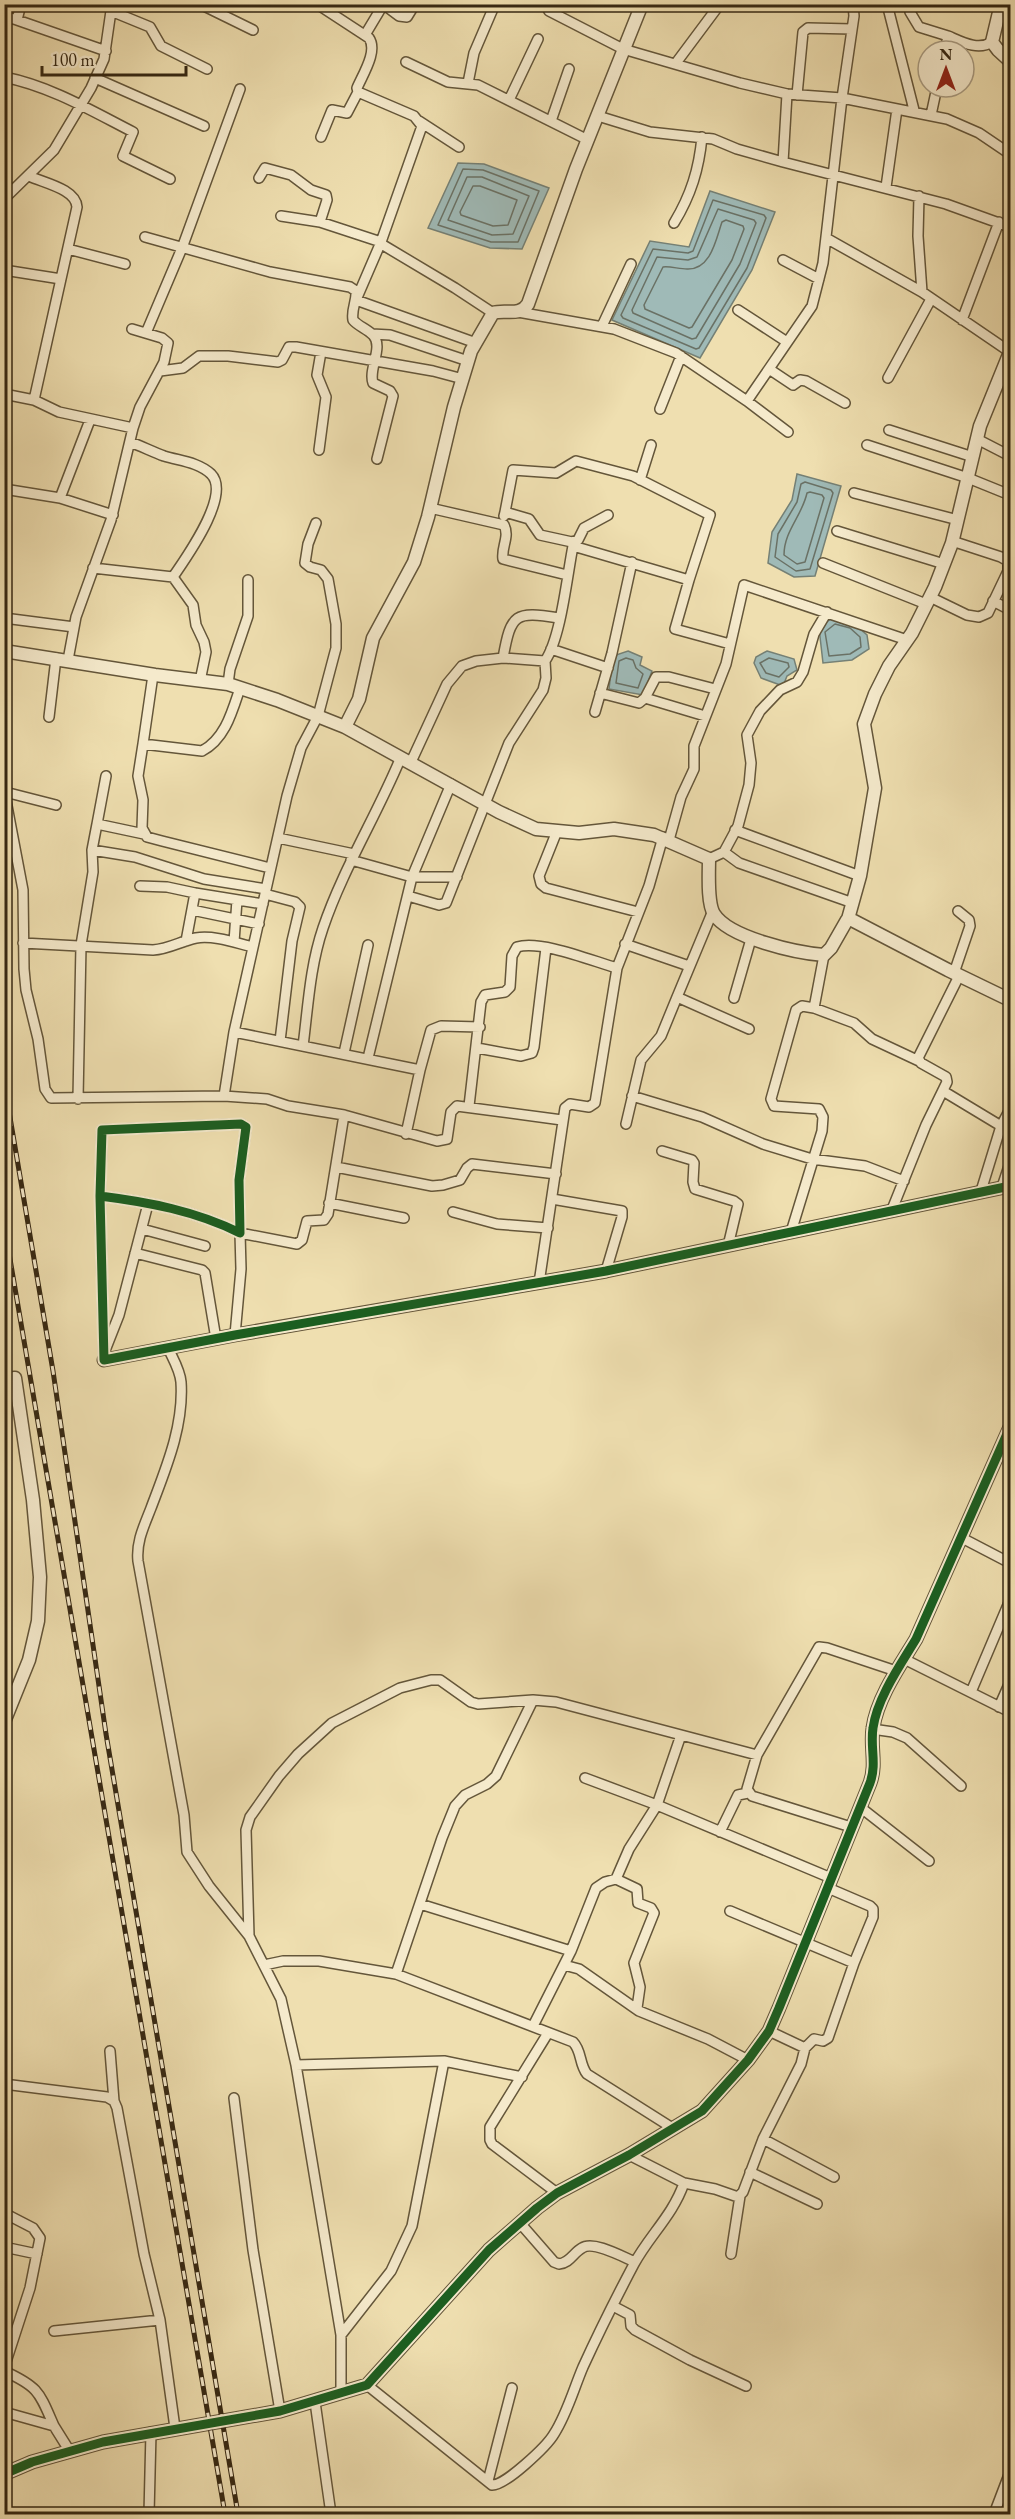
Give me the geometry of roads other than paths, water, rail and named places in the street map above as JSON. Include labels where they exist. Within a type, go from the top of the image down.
[{"type":"street","points":[[17,20],[21,4]]},
{"type":"street","points":[[200,4],[253,30]]},
{"type":"street","points":[[317,4],[365,35],[373,46],[357,88],[358,92],[347,113],[332,110],[321,137]]},
{"type":"street","points":[[365,35],[383,5],[399,16],[407,17],[415,4]]},
{"type":"street","points":[[468,83],[474,53],[495,4]]},
{"type":"street","points":[[545,4],[549,11],[623,50],[676,63],[740,83],[792,94],[842,98],[947,118],[980,133],[1011,154]]},
{"type":"street","points":[[518,312],[525,309],[528,304],[588,140],[642,4]]},
{"type":"street","points":[[676,63],[720,4]]},
{"type":"street","points":[[747,401],[812,306],[826,237],[852,29],[853,4]]},
{"type":"street","points":[[887,4],[914,110]]},
{"type":"street","points":[[912,4],[910,12],[919,27],[972,46],[986,46],[992,42],[1001,4]]},
{"type":"street","points":[[4,199],[54,150],[81,105],[106,51],[112,8],[150,27],[155,32],[161,46],[207,69]]},
{"type":"street","points":[[4,16],[106,51]]},
{"type":"street","points":[[783,162],[803,32],[808,28],[852,29]]},
{"type":"street","points":[[509,100],[538,39]]},
{"type":"street","points":[[992,42],[1011,61]]},
{"type":"street","points":[[406,62],[448,82],[478,85],[588,140]]},
{"type":"street","points":[[551,121],[569,69]]},
{"type":"street","points":[[4,77],[34,85],[81,105],[133,132],[123,156],[170,179]]},
{"type":"street","points":[[95,78],[204,126]]},
{"type":"street","points":[[146,333],[182,248],[240,88]]},
{"type":"street","points":[[358,92],[414,116],[459,147]]},
{"type":"street","points":[[931,115],[934,99]]},
{"type":"street","points":[[886,187],[897,109]]},
{"type":"street","points":[[598,117],[650,132],[702,137],[834,176],[919,196],[1011,227]]},
{"type":"street","points":[[377,459],[393,396],[390,391],[373,383],[370,376],[375,361],[376,342],[372,334],[353,320],[352,312],[381,242],[421,132],[419,121]]},
{"type":"street","points":[[674,223],[692,190],[698,168],[702,137]]},
{"type":"street","points":[[259,178],[265,168],[284,172],[311,190],[326,195],[327,200],[320,222]]},
{"type":"street","points":[[29,176],[72,194],[77,207],[34,400]]},
{"type":"street","points":[[919,196],[918,236],[922,292]]},
{"type":"street","points":[[281,216],[320,222],[381,242],[493,313],[518,312],[602,326],[681,356],[788,432]]},
{"type":"street","points":[[962,320],[999,222]]},
{"type":"street","points":[[145,237],[270,272],[350,287],[356,291],[356,300]]},
{"type":"street","points":[[814,1008],[824,955],[831,948],[848,919],[860,876],[875,788],[864,724],[889,666],[907,640],[928,601],[944,564],[958,520],[980,426],[1011,352],[922,292],[826,237]]},
{"type":"street","points":[[68,249],[125,264]]},
{"type":"street","points":[[783,260],[819,279]]},
{"type":"street","points":[[602,326],[632,264]]},
{"type":"street","points":[[4,270],[61,279]]},
{"type":"street","points":[[888,378],[931,299]]},
{"type":"street","points":[[356,300],[476,343]]},
{"type":"street","points":[[738,310],[787,342]]},
{"type":"street","points":[[345,727],[359,699],[373,638],[414,562],[468,361],[493,313]]},
{"type":"street","points":[[49,717],[62,659],[113,515],[133,428],[140,407],[169,349],[168,343],[162,338],[132,329]]},
{"type":"street","points":[[372,334],[390,334],[468,361]]},
{"type":"street","points":[[160,371],[183,368],[199,356],[228,356],[271,363],[282,360],[289,347],[463,379]]},
{"type":"street","points":[[319,450],[326,397],[317,375],[321,352]]},
{"type":"street","points":[[660,409],[681,356]]},
{"type":"street","points":[[769,369],[793,385],[802,380],[845,403]]},
{"type":"street","points":[[4,394],[34,400],[59,412],[133,428]]},
{"type":"street","points":[[60,498],[90,420]]},
{"type":"street","points":[[889,430],[973,457]]},
{"type":"street","points":[[977,439],[1011,456]]},
{"type":"street","points":[[130,442],[166,456],[193,463],[212,475],[215,484],[212,514],[173,578]]},
{"type":"street","points":[[640,480],[651,445]]},
{"type":"street","points":[[867,446],[968,478],[1011,495]]},
{"type":"street","points":[[567,575],[503,559],[506,530],[503,524],[513,470],[556,473],[576,461],[640,480],[710,515],[675,629],[730,644]]},
{"type":"street","points":[[4,489],[60,498],[113,515]]},
{"type":"street","points":[[854,493],[958,520]]},
{"type":"street","points":[[430,508],[503,524]]},
{"type":"street","points":[[505,512],[529,519],[540,535],[572,542],[578,540],[584,528],[608,515]]},
{"type":"street","points":[[224,1096],[234,1032],[270,868],[302,748],[318,716],[336,648],[336,624],[328,579],[321,570],[305,563],[308,544],[316,523]]},
{"type":"street","points":[[837,531],[944,564]]},
{"type":"street","points":[[823,562],[967,615],[979,617],[988,613],[1008,571],[1008,561],[952,541]]},
{"type":"street","points":[[408,896],[444,905],[509,743],[543,690],[546,678],[545,661],[551,649],[559,618],[573,546],[689,579]]},
{"type":"street","points":[[595,712],[608,668],[632,562]]},
{"type":"street","points":[[93,568],[173,578],[192,605],[196,625],[204,642],[206,652],[200,681]]},
{"type":"street","points":[[228,684],[230,669],[248,616],[248,579]]},
{"type":"street","points":[[539,1283],[565,1108],[570,1104],[589,1107],[595,1103],[617,968],[693,769],[694,746],[726,664],[744,585],[907,640]]},
{"type":"street","points":[[993,601],[1011,610]]},
{"type":"street","points":[[709,859],[724,852],[735,830],[749,785],[751,763],[747,735],[760,711],[780,690],[797,682],[803,672],[814,633],[827,612]]},
{"type":"street","points":[[503,658],[511,627],[518,618],[527,613],[559,618]]},
{"type":"street","points":[[4,618],[74,627]]},
{"type":"street","points":[[551,649],[608,668]]},
{"type":"street","points":[[4,651],[153,675],[228,684],[345,727],[486,805],[536,829],[579,833],[614,829],[666,838],[709,859]]},
{"type":"street","points":[[303,1046],[314,969],[323,929],[353,857],[447,684],[462,666],[476,661],[503,658],[545,661]]},
{"type":"street","points":[[144,834],[143,800],[138,776],[153,675]]},
{"type":"street","points":[[600,693],[639,703],[645,698],[656,677],[669,677],[715,689]]},
{"type":"street","points":[[143,744],[201,751],[208,747],[226,724],[240,688]]},
{"type":"street","points":[[645,698],[705,716]]},
{"type":"street","points":[[78,1099],[81,945],[93,872],[92,850],[106,776]]},
{"type":"street","points":[[368,1058],[412,877],[451,784]]},
{"type":"street","points":[[56,805],[5,790],[21,871],[26,990],[38,1039],[47,1095],[55,1100],[224,1096],[267,1099],[288,1106],[344,1115],[406,1134],[443,1142],[449,1135],[453,1108],[469,1106],[562,1120]]},
{"type":"street","points":[[97,824],[144,834],[162,842],[270,868]]},
{"type":"street","points":[[735,830],[860,876]]},
{"type":"street","points":[[557,831],[539,876],[541,884],[546,888],[638,912]]},
{"type":"street","points":[[278,838],[353,857],[412,877],[457,877]]},
{"type":"street","points":[[92,850],[135,857],[264,896],[295,902],[300,907],[292,941],[280,1041]]},
{"type":"street","points":[[724,852],[739,863],[854,903]]},
{"type":"street","points":[[626,1124],[641,1060],[661,1036],[712,913],[709,859]]},
{"type":"street","points":[[141,886],[167,887],[237,900],[264,896]]},
{"type":"street","points":[[186,940],[195,893]]},
{"type":"street","points":[[234,942],[237,900]]},
{"type":"street","points":[[192,910],[259,924]]},
{"type":"street","points":[[919,1061],[921,1052],[957,975],[970,926],[969,920],[958,910]]},
{"type":"street","points":[[712,913],[720,921],[751,939],[810,954],[824,955]]},
{"type":"street","points":[[848,919],[1011,1000]]},
{"type":"street","points":[[23,943],[153,950],[205,937],[253,947]]},
{"type":"street","points":[[734,998],[751,939]]},
{"type":"street","points":[[625,944],[689,966]]},
{"type":"street","points":[[344,1053],[368,945]]},
{"type":"street","points":[[469,1106],[480,1027],[481,1002],[485,995],[505,992],[510,987],[513,951],[522,946],[546,948],[617,968]]},
{"type":"street","points":[[477,1048],[521,1056],[532,1053],[546,948]]},
{"type":"street","points":[[677,997],[749,1029]]},
{"type":"street","points":[[791,1232],[822,1131],[822,1112],[812,1107],[774,1106],[771,1099],[795,1010],[802,1005],[854,1023],[872,1039],[919,1061],[946,1077],[943,1091],[926,1125],[891,1212]]},
{"type":"street","points":[[406,1134],[431,1030],[441,1026],[480,1027]]},
{"type":"street","points":[[234,1032],[420,1070]]},
{"type":"street","points":[[943,1091],[1001,1126]]},
{"type":"street","points":[[632,1096],[692,1113],[763,1144],[812,1159],[857,1164],[904,1181]]},
{"type":"street","points":[[981,1191],[1001,1126],[1011,1109]]},
{"type":"street","points":[[100,1196],[148,1204],[202,1217],[240,1233],[297,1244],[302,1240],[307,1221],[324,1220],[336,1167],[344,1115]]},
{"type":"street","points":[[105,1355],[100,1196],[102,1130],[241,1124],[246,1129],[239,1180],[241,1269],[235,1335]]},
{"type":"street","points":[[662,1151],[692,1160],[695,1189],[738,1204],[728,1246]]},
{"type":"street","points":[[105,1355],[168,1348],[606,1271],[891,1212],[1006,1186],[1011,1163]]},
{"type":"street","points":[[336,1167],[438,1186],[460,1180],[472,1164],[556,1174]]},
{"type":"street","points":[[552,1199],[622,1211],[606,1271]]},
{"type":"street","points":[[329,1203],[404,1218]]},
{"type":"street","points":[[105,1355],[119,1315],[148,1204]]},
{"type":"street","points":[[453,1212],[497,1224],[548,1228]]},
{"type":"street","points":[[142,1229],[205,1246]]},
{"type":"street","points":[[135,1253],[202,1270],[205,1273],[216,1339]]},
{"type":"street","points":[[168,1348],[181,1383],[177,1426],[169,1463],[138,1541],[138,1561],[184,1815],[185,1847],[209,1886],[249,1936],[281,1999],[296,2066],[341,2335],[341,2393]]},
{"type":"street","points":[[4,1380],[15,1377],[34,1510],[40,1577],[38,1621],[29,1660],[4,1722]]},
{"type":"street","points":[[4,2474],[69,2450],[151,2432],[280,2411],[368,2385],[451,2289],[489,2250],[520,2223],[557,2193],[674,2129],[707,2106],[748,2060],[769,2031],[874,1773],[872,1729],[878,1709],[896,1671],[916,1639],[1011,1427]]},
{"type":"street","points":[[962,1538],[1011,1563]]},
{"type":"street","points":[[971,1692],[1011,1600]]},
{"type":"street","points":[[748,1793],[757,1755],[819,1647],[896,1671]]},
{"type":"street","points":[[904,1659],[1011,1712]]},
{"type":"street","points":[[249,1936],[245,1843],[250,1816],[298,1754],[332,1722],[400,1688],[440,1680],[471,1702],[478,1704],[532,1700],[556,1702],[757,1755]]},
{"type":"street","points":[[999,1707],[1011,1682]]},
{"type":"street","points":[[396,1974],[442,1838],[456,1806],[465,1795],[488,1784],[496,1776],[532,1700]]},
{"type":"street","points":[[872,1729],[893,1732],[907,1738],[962,1786]]},
{"type":"street","points":[[616,1880],[629,1849],[657,1805],[681,1735]]},
{"type":"street","points":[[585,1778],[720,1832],[830,1883],[873,1909],[873,1917],[854,1962],[828,2038],[823,2041],[814,2039],[805,2048],[797,2073],[763,2139],[740,2196],[731,2254]]},
{"type":"street","points":[[720,1832],[738,1795],[748,1793],[759,1799],[851,1827]]},
{"type":"street","points":[[860,1807],[929,1861]]},
{"type":"street","points":[[533,2026],[571,1951],[596,1888],[605,1882],[616,1880],[637,1889],[638,1903],[651,1908],[654,1913],[634,1963],[640,1987],[636,2005],[639,2011]]},
{"type":"street","points":[[420,1904],[571,1951]]},
{"type":"street","points":[[730,1911],[854,1962]]},
{"type":"street","points":[[264,1965],[283,1961],[319,1961],[396,1974],[533,2026],[576,2045],[583,2069],[598,2083],[674,2129]]},
{"type":"street","points":[[564,1965],[579,1969],[639,2011],[708,2039],[748,2060]]},
{"type":"street","points":[[769,2031],[805,2048]]},
{"type":"street","points":[[548,2033],[490,2127],[489,2140],[557,2193]]},
{"type":"street","points":[[110,2051],[114,2101],[144,2253],[160,2320],[175,2428]]},
{"type":"street","points":[[296,2066],[444,2061],[522,2077]]},
{"type":"street","points":[[341,2335],[391,2271],[412,2226],[444,2061]]},
{"type":"street","points":[[4,2084],[107,2097],[114,2101]]},
{"type":"street","points":[[234,2098],[253,2250],[280,2411]]},
{"type":"street","points":[[763,2139],[834,2177]]},
{"type":"street","points":[[629,2155],[684,2183],[715,2189],[734,2197],[740,2196]]},
{"type":"street","points":[[750,2172],[817,2204]]},
{"type":"street","points":[[368,2385],[492,2485],[499,2485],[530,2460],[554,2434],[635,2262],[670,2213],[684,2183]]},
{"type":"street","points":[[4,2213],[38,2232],[40,2243],[30,2288],[4,2370],[27,2381],[37,2390],[54,2426],[69,2450]]},
{"type":"street","points":[[520,2223],[554,2262],[559,2264],[568,2261],[583,2247],[591,2245],[635,2262]]},
{"type":"street","points":[[4,2247],[38,2254]]},
{"type":"street","points":[[613,2306],[630,2315],[635,2330],[690,2360],[746,2386]]},
{"type":"street","points":[[54,2331],[160,2320]]},
{"type":"street","points":[[488,2481],[512,2388]]},
{"type":"street","points":[[315,2402],[331,2514]]},
{"type":"street","points":[[4,2412],[54,2426]]},
{"type":"street","points":[[149,2514],[151,2432]]},
{"type":"street","points":[[994,2514],[1011,2472]]},
{"type":"water","points":[[458,163],[484,164],[549,188],[522,249],[490,248],[428,228]]},
{"type":"water","points":[[710,191],[775,212],[752,270],[700,358],[612,320],[650,241],[689,247]]},
{"type":"water","points":[[797,474],[841,486],[815,576],[794,577],[768,563],[772,532],[792,500]]},
{"type":"water","points":[[833,617],[853,623],[867,635],[869,649],[852,660],[823,663],[819,628]]},
{"type":"water","points":[[628,651],[642,657],[640,665],[652,671],[643,695],[609,689],[613,656]]},
{"type":"water","points":[[767,651],[794,659],[797,670],[787,676],[783,686],[761,678],[754,663],[756,657]]},
{"type":"railway","points":[[4,1082],[53,1371],[106,1734],[238,2514]]},
{"type":"railway","points":[[4,1224],[225,2514]]}]
